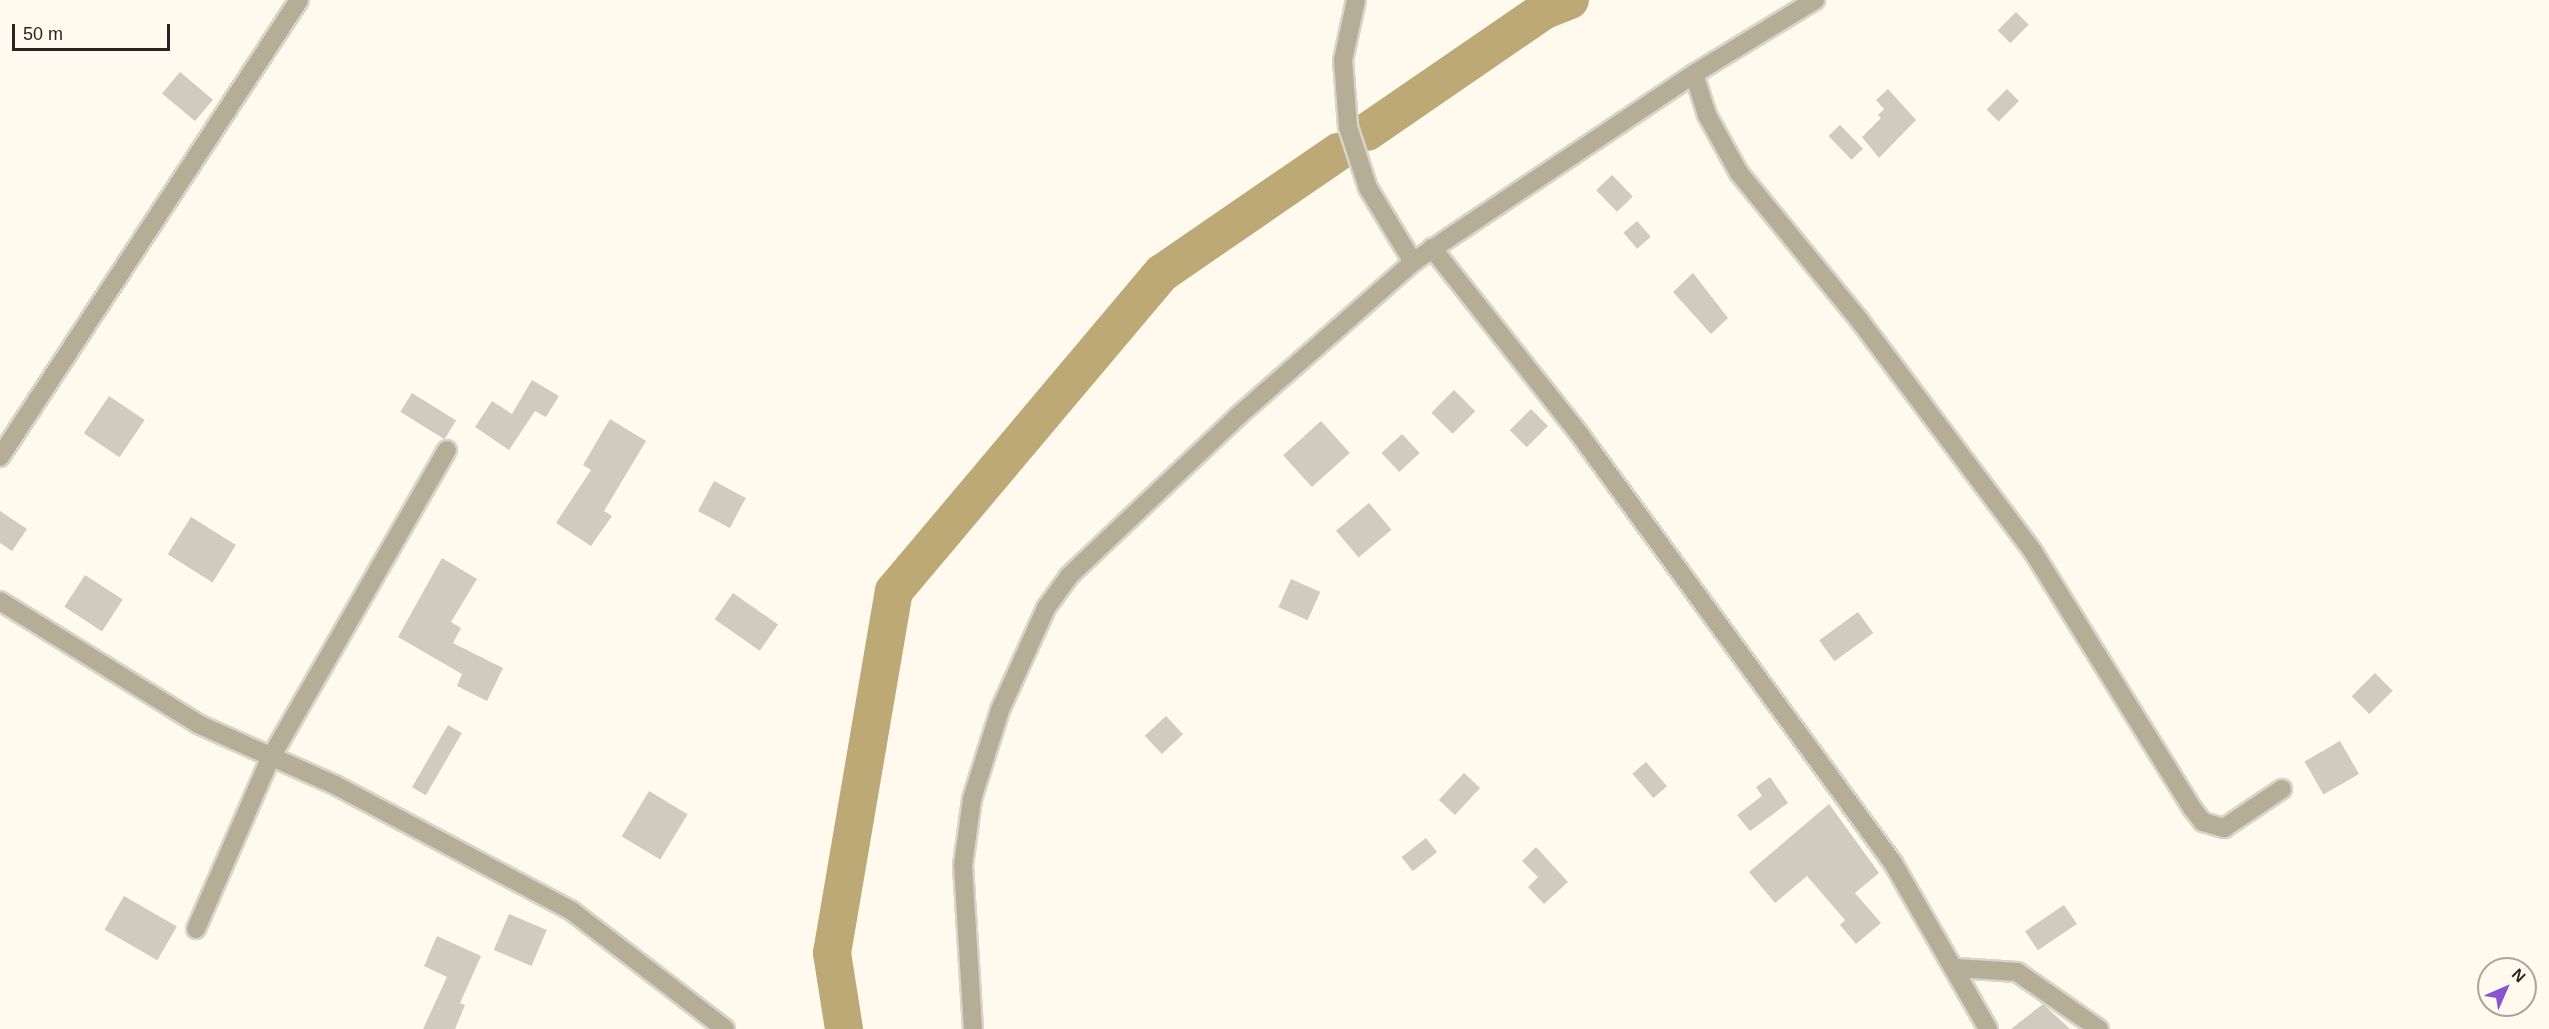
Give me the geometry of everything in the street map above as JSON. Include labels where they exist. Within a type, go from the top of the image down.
[{"type":"street","points":[[0,457],[299,0]]},
{"type":"street","points":[[1356,0],[1343,60],[1348,127],[1368,188],[1413,262]]},
{"type":"street","points":[[973,1029],[963,865],[972,799],[1000,710],[1046,608],[1095,548],[1413,262],[1694,74],[1815,0]]},
{"type":"street","points":[[1694,74],[1707,115],[1738,173],[1860,321],[2032,550],[2192,808],[2203,822],[2224,828],[2282,789]]},
{"type":"street","points":[[1432,248],[1580,435],[1893,863],[1957,968],[1988,1029]]},
{"type":"street","points":[[196,929],[270,759],[447,450]]},
{"type":"street","points":[[0,602],[198,724],[270,759],[335,785],[572,910],[725,1029]]},
{"type":"street","points":[[1957,968],[2017,972],[2099,1029]]},
{"type":"building","points":[[2016,12],[2029,25],[2010,43],[1998,30]]},
{"type":"building","points":[[180,72],[213,100],[195,121],[162,93]]},
{"type":"building","points":[[1888,89],[1916,120],[1879,158],[1862,137],[1881,118],[1878,115],[1884,109],[1876,100]]},
{"type":"building","points":[[2007,89],[2019,101],[1999,122],[1986,110]]},
{"type":"building","points":[[1840,125],[1863,149],[1851,160],[1828,136]]},
{"type":"building","points":[[1612,175],[1633,197],[1617,212],[1596,190]]},
{"type":"building","points":[[1637,221],[1651,237],[1637,249],[1623,233]]},
{"type":"building","points":[[1693,273],[1728,318],[1711,334],[1673,292]]},
{"type":"building","points":[[532,380],[559,396],[546,417],[535,411],[509,450],[475,427],[492,401],[512,414]]},
{"type":"building","points":[[1454,390],[1475,411],[1453,434],[1431,413]]},
{"type":"building","points":[[412,393],[456,421],[444,439],[400,412]]},
{"type":"building","points":[[109,396],[145,420],[119,457],[84,433]]},
{"type":"building","points":[[1531,409],[1548,426],[1527,447],[1510,430]]},
{"type":"building","points":[[610,419],[646,441],[604,511],[612,516],[591,546],[556,523],[591,470],[583,465]]},
{"type":"building","points":[[1321,421],[1350,453],[1312,487],[1283,455]]},
{"type":"building","points":[[1402,434],[1420,453],[1399,472],[1382,453]]},
{"type":"building","points":[[714,481],[746,498],[730,528],[698,511]]},
{"type":"building","points":[[1369,503],[1391,530],[1359,557],[1336,531]]},
{"type":"building","points":[[0,511],[27,529],[12,551],[0,543]]},
{"type":"building","points":[[191,517],[236,545],[213,582],[168,554]]},
{"type":"building","points":[[442,558],[477,579],[451,622],[461,628],[453,643],[503,668],[487,701],[457,686],[462,674],[398,637]]},
{"type":"building","points":[[85,575],[123,600],[102,631],[64,607]]},
{"type":"building","points":[[1291,579],[1320,592],[1308,620],[1278,607]]},
{"type":"building","points":[[733,593],[778,625],[760,651],[715,619]]},
{"type":"building","points":[[1858,612],[1873,633],[1834,661],[1819,640]]},
{"type":"building","points":[[2375,673],[2393,691],[2369,714],[2352,696]]},
{"type":"building","points":[[1166,716],[1183,734],[1162,754],[1145,736]]},
{"type":"building","points":[[448,725],[462,733],[426,795],[412,787]]},
{"type":"building","points":[[2340,741],[2359,774],[2323,794],[2304,762]]},
{"type":"building","points":[[1646,762],[1667,786],[1653,798],[1632,774]]},
{"type":"building","points":[[1464,773],[1480,788],[1455,815],[1439,800]]},
{"type":"building","points":[[1770,777],[1788,803],[1750,831],[1737,815],[1762,796],[1756,787]]},
{"type":"building","points":[[649,791],[688,814],[660,860],[622,836]]},
{"type":"building","points":[[1829,804],[1879,873],[1855,893],[1881,923],[1856,944],[1840,925],[1845,920],[1807,876],[1775,903],[1749,872]]},
{"type":"building","points":[[1426,838],[1437,852],[1413,871],[1402,857]]},
{"type":"building","points":[[1536,847],[1568,882],[1544,904],[1528,887],[1538,877],[1522,861]]},
{"type":"building","points":[[124,896],[177,926],[157,960],[104,930]]},
{"type":"building","points":[[2064,905],[2077,924],[2038,950],[2025,931]]},
{"type":"building","points":[[509,914],[547,930],[532,966],[494,950]]},
{"type":"building","points":[[437,936],[481,956],[460,1003],[465,1005],[455,1029],[423,1029],[447,977],[424,966]]},
{"type":"building","points":[[2043,1004],[2070,1029],[2011,1029]]},
{"type":"waterway","points":[[1367,132],[1543,11],[1570,0]]},
{"type":"waterway","points":[[844,1029],[832,953],[894,591],[1162,273],[1338,152]]}]
